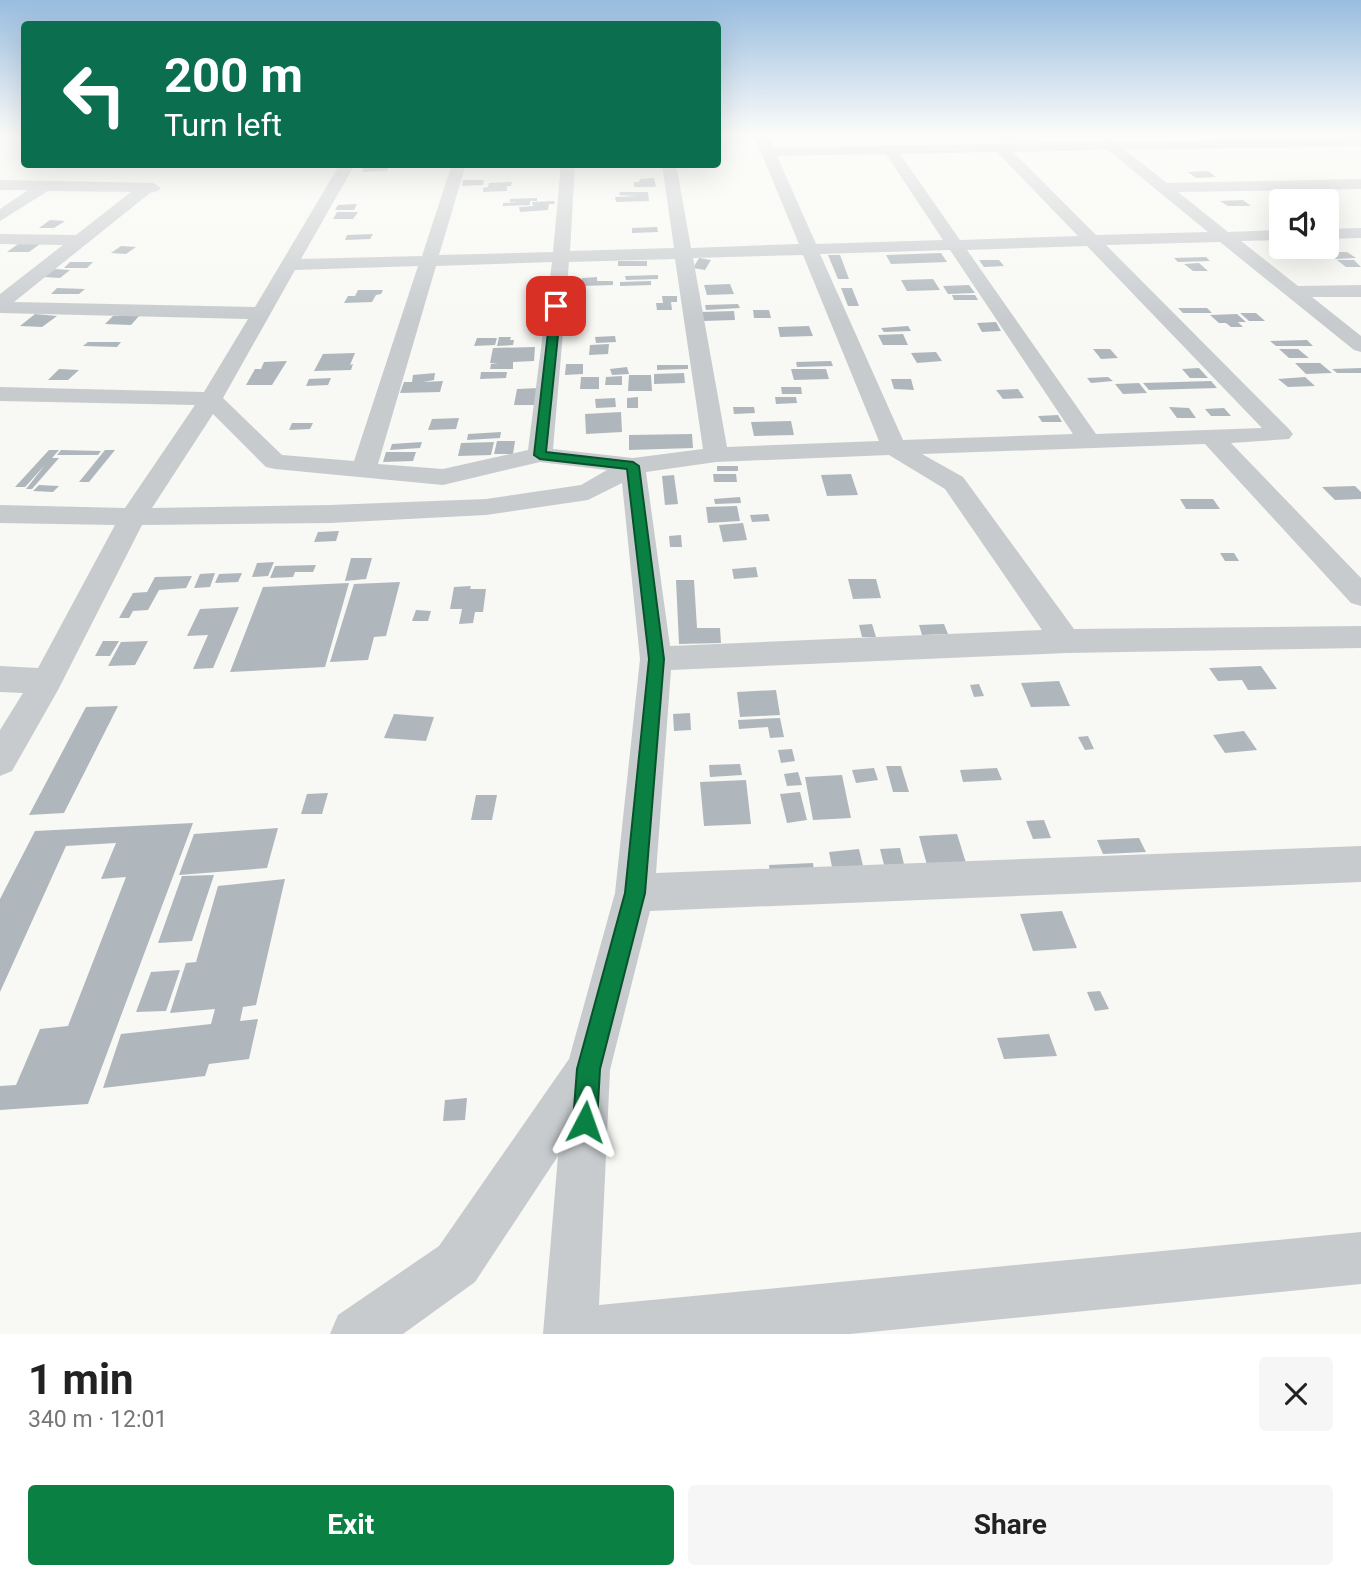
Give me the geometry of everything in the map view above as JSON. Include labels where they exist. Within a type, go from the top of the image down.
[{"type":"street","points":[[0,216],[28,197]]},
{"type":"street","points":[[0,305],[79,240],[139,197]]},
{"type":"street","points":[[0,761],[47,681],[133,517],[211,399],[329,197]]},
{"type":"street","points":[[363,471],[448,197]]},
{"type":"street","points":[[540,455],[565,197]]},
{"type":"street","points":[[674,197],[716,455]]},
{"type":"street","points":[[787,197],[894,448],[954,483],[1066,641]]},
{"type":"street","points":[[922,197],[1089,441]]},
{"type":"street","points":[[0,394],[211,399],[275,462],[443,477],[540,455],[633,466],[716,455],[1281,434],[1048,197]]},
{"type":"street","points":[[1175,197],[1361,346]]},
{"type":"street","points":[[1339,234],[1361,233]]},
{"type":"street","points":[[290,265],[1269,235]]},
{"type":"street","points":[[0,239],[79,240]]},
{"type":"street","points":[[1293,292],[1361,291]]},
{"type":"street","points":[[0,305],[262,313]]},
{"type":"street","points":[[1212,437],[1361,596]]},
{"type":"street","points":[[0,513],[133,517],[330,514],[486,507],[588,492],[633,466]]},
{"type":"street","points":[[569,1334],[588,1069],[635,893],[656,659],[633,466]]},
{"type":"street","points":[[656,659],[1066,641],[1361,637]]},
{"type":"street","points":[[0,679],[47,681]]},
{"type":"street","points":[[635,893],[1361,864]]},
{"type":"street","points":[[357,1334],[457,1265],[588,1069]]},
{"type":"street","points":[[575,1334],[1361,1258]]},
{"type":"building","points":[[615,197],[649,197],[649,201],[616,202]]},
{"type":"building","points":[[537,198],[537,201],[530,201],[530,205],[503,206],[503,203],[522,202],[510,202],[510,199]]},
{"type":"building","points":[[1243,200],[1251,206],[1228,206],[1220,201]]},
{"type":"building","points":[[554,201],[555,204],[549,204],[548,210],[520,212],[519,207],[533,206],[532,202]]},
{"type":"building","points":[[357,204],[354,210],[335,210],[338,205]]},
{"type":"building","points":[[337,212],[358,212],[353,219],[333,219]]},
{"type":"building","points":[[50,220],[65,221],[54,228],[39,228]]},
{"type":"building","points":[[657,227],[658,232],[632,233],[632,228]]},
{"type":"building","points":[[373,234],[370,239],[345,240],[347,235]]},
{"type":"building","points":[[18,244],[40,244],[29,252],[7,252]]},
{"type":"building","points":[[121,246],[136,247],[126,254],[111,253]]},
{"type":"building","points":[[1339,252],[1347,252],[1356,258],[1339,259]]},
{"type":"building","points":[[941,253],[947,262],[891,264],[886,255]]},
{"type":"building","points":[[828,255],[840,255],[849,279],[838,279]]},
{"type":"building","points":[[1206,257],[1210,261],[1178,262],[1174,258]]},
{"type":"building","points":[[699,258],[711,260],[705,270],[693,268]]},
{"type":"building","points":[[979,260],[999,260],[1004,266],[984,267]]},
{"type":"building","points":[[1337,260],[1354,260],[1361,267],[1346,267]]},
{"type":"building","points":[[618,261],[647,261],[647,266],[618,266]]},
{"type":"building","points":[[70,262],[93,262],[87,268],[64,268]]},
{"type":"building","points":[[1199,263],[1208,271],[1193,271],[1184,264]]},
{"type":"building","points":[[55,269],[70,270],[60,278],[44,277]]},
{"type":"building","points":[[658,275],[658,279],[626,280],[625,276]]},
{"type":"building","points":[[597,277],[597,281],[613,281],[613,285],[581,286],[582,278]]},
{"type":"building","points":[[933,279],[940,290],[907,291],[901,280]]},
{"type":"building","points":[[651,281],[651,285],[620,286],[620,282]]},
{"type":"building","points":[[730,284],[734,294],[707,295],[704,285]]},
{"type":"building","points":[[969,285],[975,293],[948,294],[943,286]]},
{"type":"building","points":[[57,288],[85,289],[79,294],[51,294]]},
{"type":"building","points":[[841,288],[852,288],[859,306],[848,306]]},
{"type":"building","points":[[358,290],[383,290],[372,302],[344,303],[348,296],[355,296]]},
{"type":"building","points":[[952,295],[975,295],[978,300],[954,300]]},
{"type":"building","points":[[662,296],[677,296],[677,302],[671,302],[672,310],[657,310],[656,303],[663,303]]},
{"type":"building","points":[[738,304],[740,308],[706,310],[705,305]]},
{"type":"building","points":[[1178,308],[1207,308],[1212,313],[1183,313]]},
{"type":"building","points":[[753,310],[769,310],[771,318],[754,318]]},
{"type":"building","points":[[734,311],[735,320],[702,321],[701,312]]},
{"type":"building","points":[[1240,313],[1256,313],[1265,321],[1249,321]]},
{"type":"building","points":[[35,314],[57,316],[42,327],[20,326]]},
{"type":"building","points":[[1237,314],[1246,322],[1238,322],[1243,327],[1219,323],[1210,315]]},
{"type":"building","points":[[113,316],[139,316],[131,325],[105,324]]},
{"type":"building","points":[[996,322],[1001,331],[982,332],[977,323]]},
{"type":"building","points":[[809,326],[813,336],[780,337],[778,327]]},
{"type":"building","points":[[908,326],[911,331],[884,332],[881,328]]},
{"type":"building","points":[[903,334],[908,345],[883,345],[878,335]]},
{"type":"building","points":[[615,336],[616,342],[596,343],[595,337]]},
{"type":"building","points":[[499,337],[511,337],[510,340],[514,340],[513,345],[497,346]]},
{"type":"building","points":[[477,338],[497,338],[495,345],[474,346]]},
{"type":"building","points":[[1307,340],[1313,346],[1276,346],[1270,341]]},
{"type":"building","points":[[88,342],[121,342],[117,347],[83,346]]},
{"type":"building","points":[[609,344],[608,354],[589,355],[590,345]]},
{"type":"building","points":[[535,347],[534,361],[513,362],[513,369],[490,369],[491,364],[498,364],[490,363],[493,348]]},
{"type":"building","points":[[1093,349],[1110,349],[1118,358],[1101,359]]},
{"type":"building","points":[[1279,349],[1298,349],[1309,358],[1289,358]]},
{"type":"building","points":[[936,352],[942,361],[917,363],[911,353]]},
{"type":"building","points":[[355,353],[350,365],[353,364],[351,370],[314,371],[323,354]]},
{"type":"building","points":[[287,361],[272,385],[246,385],[255,369],[261,369],[264,362]]},
{"type":"building","points":[[831,361],[833,366],[797,367],[796,362]]},
{"type":"building","points":[[1295,363],[1320,363],[1332,373],[1306,374]]},
{"type":"building","points":[[566,364],[583,364],[583,374],[565,375]]},
{"type":"building","points":[[657,365],[688,365],[688,369],[657,370]]},
{"type":"building","points":[[627,367],[629,374],[612,375],[610,369]]},
{"type":"building","points":[[1199,368],[1208,378],[1190,378],[1182,369]]},
{"type":"building","points":[[1361,368],[1361,373],[1337,373],[1332,369]]},
{"type":"building","points":[[59,369],[79,370],[68,380],[48,380]]},
{"type":"building","points":[[791,369],[826,369],[829,379],[794,380]]},
{"type":"building","points":[[481,372],[507,372],[506,378],[480,379]]},
{"type":"building","points":[[435,373],[434,380],[423,382],[443,381],[440,392],[400,393],[404,382],[412,382],[413,375]]},
{"type":"building","points":[[684,373],[685,383],[654,384],[654,374]]},
{"type":"building","points":[[629,375],[651,375],[652,391],[628,391]]},
{"type":"building","points":[[622,376],[622,385],[605,385],[606,377]]},
{"type":"building","points":[[581,377],[599,377],[599,389],[580,389]]},
{"type":"building","points":[[1108,377],[1113,381],[1091,383],[1087,378]]},
{"type":"building","points":[[1305,377],[1315,386],[1288,387],[1278,379]]},
{"type":"building","points":[[331,378],[328,385],[306,386],[309,379]]},
{"type":"building","points":[[891,379],[911,379],[914,390],[894,389]]},
{"type":"building","points":[[1211,381],[1217,388],[1149,390],[1143,383]]},
{"type":"building","points":[[1139,383],[1147,393],[1123,394],[1115,384]]},
{"type":"building","points":[[781,387],[801,387],[802,394],[782,394]]},
{"type":"building","points":[[539,388],[536,405],[514,405],[517,389]]},
{"type":"building","points":[[1018,389],[1024,398],[1003,399],[996,390]]},
{"type":"building","points":[[638,397],[638,408],[627,408],[627,398]]},
{"type":"building","points":[[775,397],[796,397],[797,403],[776,404]]},
{"type":"building","points":[[615,398],[616,407],[596,408],[595,399]]},
{"type":"building","points":[[733,407],[754,407],[755,413],[734,414]]},
{"type":"building","points":[[1169,407],[1189,408],[1196,418],[1177,418]]},
{"type":"building","points":[[1224,408],[1231,416],[1211,416],[1205,409]]},
{"type":"building","points":[[621,412],[622,432],[586,434],[585,414]]},
{"type":"building","points":[[1058,415],[1062,422],[1042,422],[1038,416]]},
{"type":"building","points":[[459,418],[456,429],[428,430],[432,419]]},
{"type":"building","points":[[791,421],[794,435],[754,436],[751,422]]},
{"type":"building","points":[[292,423],[313,423],[310,429],[289,430]]},
{"type":"building","points":[[501,432],[500,438],[467,440],[468,434]]},
{"type":"building","points":[[692,434],[693,448],[629,450],[629,435]]},
{"type":"building","points":[[497,441],[515,441],[513,454],[494,454]]},
{"type":"building","points":[[422,442],[420,448],[390,450],[392,444]]},
{"type":"building","points":[[494,442],[491,455],[458,456],[461,443]]},
{"type":"building","points":[[49,450],[59,450],[52,458],[59,458],[32,489],[26,489],[45,465],[25,487],[15,487]]},
{"type":"building","points":[[61,450],[101,451],[98,455],[57,455]]},
{"type":"building","points":[[105,450],[115,450],[89,482],[79,482]]},
{"type":"building","points":[[386,452],[416,452],[413,461],[383,462]]},
{"type":"building","points":[[717,466],[738,466],[738,471],[717,471]]},
{"type":"building","points":[[713,474],[736,474],[737,482],[714,482]]},
{"type":"building","points":[[851,474],[858,495],[827,496],[821,475]]},
{"type":"building","points":[[674,475],[678,504],[665,505],[662,476]]},
{"type":"building","points":[[39,485],[59,486],[53,492],[33,491]]},
{"type":"building","points":[[1355,486],[1361,492],[1361,499],[1335,500],[1322,487]]},
{"type":"building","points":[[740,497],[741,503],[715,504],[714,499]]},
{"type":"building","points":[[1180,499],[1213,499],[1220,509],[1186,509]]},
{"type":"building","points":[[737,506],[740,521],[708,523],[706,507]]},
{"type":"building","points":[[768,514],[770,521],[752,522],[750,515]]},
{"type":"building","points":[[743,523],[747,540],[723,542],[719,525]]},
{"type":"building","points":[[339,531],[336,541],[314,542],[318,532]]},
{"type":"building","points":[[681,535],[682,547],[670,547],[669,536]]},
{"type":"building","points":[[1220,553],[1234,553],[1239,561],[1225,561]]},
{"type":"building","points":[[351,558],[372,558],[366,579],[345,581]]},
{"type":"building","points":[[274,562],[268,576],[252,577],[257,563]]},
{"type":"building","points":[[316,565],[313,572],[295,572],[293,577],[270,578],[275,566]]},
{"type":"building","points":[[756,567],[758,577],[734,579],[732,569]]},
{"type":"building","points":[[215,573],[210,587],[194,588],[200,574]]},
{"type":"building","points":[[242,573],[238,582],[215,583],[219,574]]},
{"type":"building","points":[[192,576],[186,588],[159,590],[148,610],[133,611],[129,618],[119,618],[133,593],[147,592],[155,577]]},
{"type":"building","points":[[848,579],[876,579],[881,598],[853,599]]},
{"type":"building","points":[[676,580],[694,580],[697,628],[720,628],[721,643],[679,644]]},
{"type":"building","points":[[400,582],[386,636],[374,637],[368,660],[330,662],[354,584]]},
{"type":"building","points":[[349,583],[325,667],[230,672],[263,587]]},
{"type":"building","points":[[471,586],[470,589],[486,589],[483,612],[475,612],[473,623],[459,624],[462,609],[450,609],[454,587]]},
{"type":"building","points":[[239,607],[213,668],[193,669],[208,635],[187,636],[200,609]]},
{"type":"building","points":[[416,610],[431,611],[428,621],[412,621]]},
{"type":"building","points":[[872,624],[876,637],[862,637],[859,625]]},
{"type":"building","points":[[944,624],[948,634],[922,635],[919,625]]},
{"type":"building","points":[[103,641],[119,641],[110,656],[95,656]]},
{"type":"building","points":[[148,641],[135,665],[108,666],[121,642]]},
{"type":"building","points":[[1261,666],[1277,689],[1248,690],[1242,680],[1218,681],[1209,668]]},
{"type":"building","points":[[1059,681],[1070,706],[1031,707],[1021,683]]},
{"type":"building","points":[[979,684],[984,696],[974,697],[970,685]]},
{"type":"building","points":[[776,690],[780,715],[740,717],[737,692]]},
{"type":"building","points":[[118,706],[64,813],[29,815],[86,707]]},
{"type":"building","points":[[690,713],[691,730],[674,731],[673,714]]},
{"type":"building","points":[[394,714],[434,717],[426,741],[384,738]]},
{"type":"building","points":[[780,718],[784,737],[770,738],[768,727],[739,729],[738,720]]},
{"type":"building","points":[[1244,731],[1257,750],[1225,753],[1213,735]]},
{"type":"building","points":[[1088,736],[1094,749],[1085,750],[1078,737]]},
{"type":"building","points":[[792,749],[795,761],[781,763],[778,750]]},
{"type":"building","points":[[740,764],[742,775],[710,777],[709,765]]},
{"type":"building","points":[[886,766],[901,766],[909,792],[893,792]]},
{"type":"building","points":[[874,768],[878,780],[856,783],[852,770]]},
{"type":"building","points":[[997,768],[1002,780],[963,782],[960,770]]},
{"type":"building","points":[[798,772],[802,785],[787,786],[784,774]]},
{"type":"building","points":[[842,775],[851,818],[813,820],[805,777]]},
{"type":"building","points":[[746,780],[751,824],[704,826],[700,782]]},
{"type":"building","points":[[800,792],[807,820],[787,823],[780,794]]},
{"type":"building","points":[[328,793],[322,814],[301,814],[307,794]]},
{"type":"building","points":[[476,795],[497,795],[492,820],[471,820]]},
{"type":"building","points":[[1044,820],[1051,838],[1033,839],[1026,821]]},
{"type":"building","points":[[193,823],[88,1104],[0,1110],[0,1086],[16,1085],[40,1029],[68,1026],[126,877],[101,879],[116,843],[66,846],[0,992],[0,899],[35,831]]},
{"type":"building","points":[[278,828],[267,868],[179,875],[194,834]]},
{"type":"building","points":[[957,834],[966,863],[927,865],[919,836]]},
{"type":"building","points":[[1139,838],[1146,852],[1103,854],[1097,840]]},
{"type":"building","points":[[900,848],[905,868],[885,869],[880,849]]},
{"type":"building","points":[[859,849],[864,870],[833,872],[829,852]]},
{"type":"building","points":[[813,863],[814,872],[770,874],[769,865]]},
{"type":"building","points":[[214,875],[192,941],[158,943],[182,876]]},
{"type":"building","points":[[285,879],[256,1005],[243,1007],[240,1021],[258,1019],[249,1059],[209,1064],[205,1076],[103,1088],[121,1034],[211,1024],[215,1009],[170,1013],[186,963],[196,962],[218,886]]},
{"type":"building","points":[[1062,911],[1077,948],[1033,951],[1020,914]]},
{"type":"building","points":[[180,970],[166,1011],[136,1012],[151,972]]},
{"type":"building","points":[[1100,991],[1109,1009],[1095,1011],[1087,992]]},
{"type":"building","points":[[1049,1034],[1057,1056],[1004,1059],[997,1038]]},
{"type":"building","points":[[467,1098],[465,1120],[443,1121],[445,1100]]},
{"type":"route","points":[[556,306],[540,455],[633,466],[656,659],[635,893],[588,1069],[585,1122]]}]
